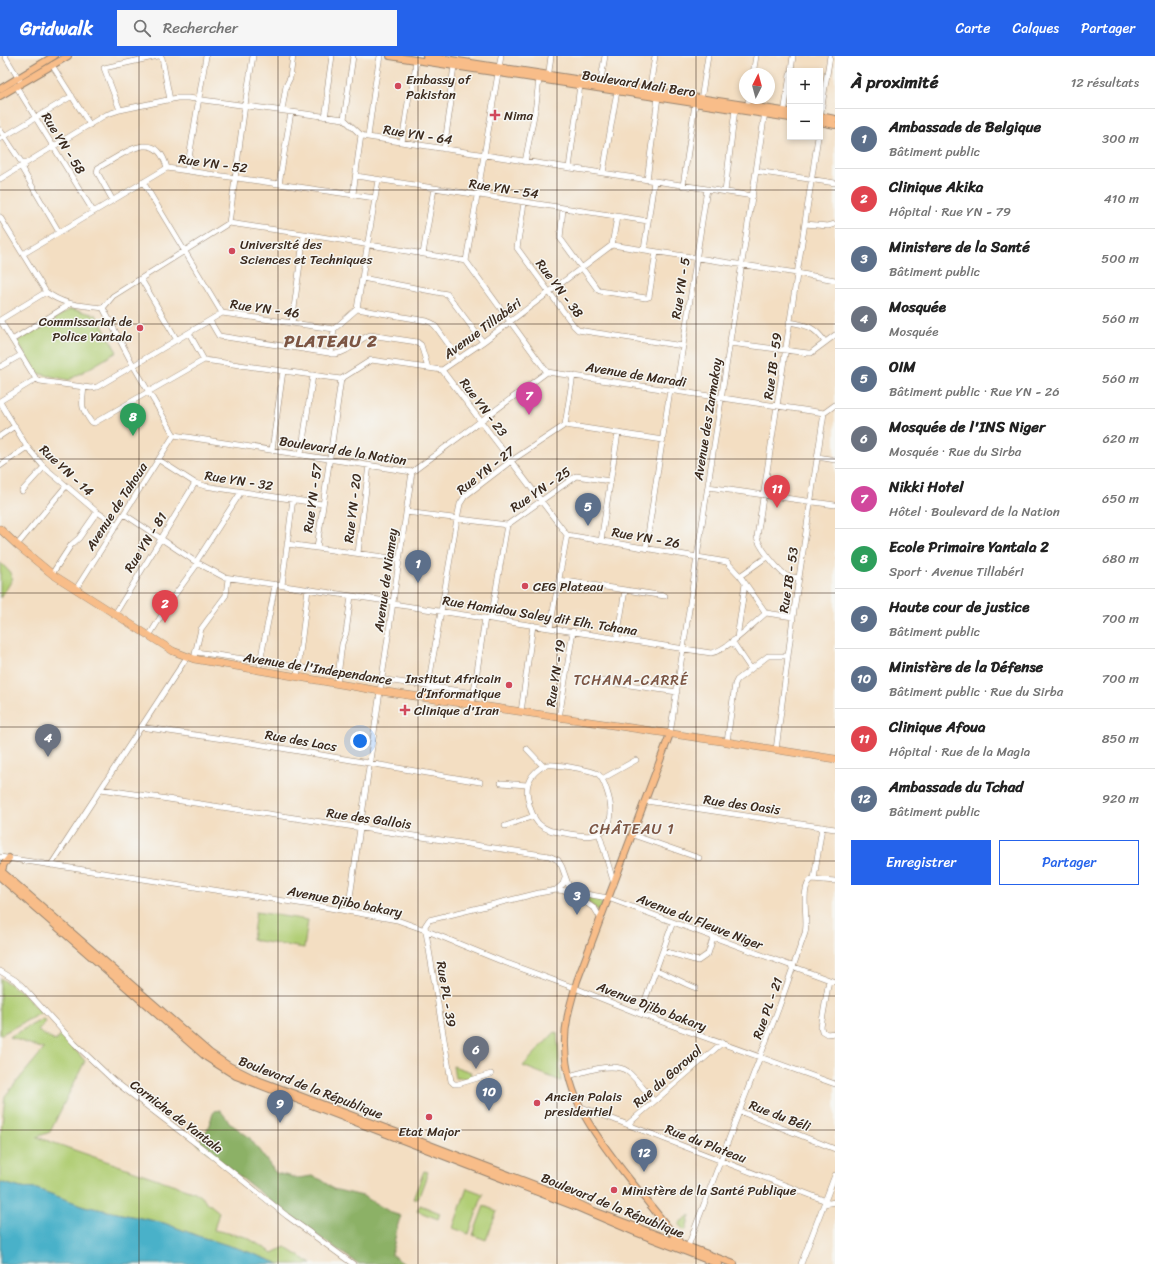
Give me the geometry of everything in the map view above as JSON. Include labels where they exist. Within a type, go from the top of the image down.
[{"type":"highway","name":"Avenue de l'Independance","points":[[0,528],[17,545],[52,574],[173,651],[259,671],[337,684],[835,759]]},
{"type":"main road","points":[[0,96],[54,60],[68,56]]},
{"type":"main road","name":"Boulevard Mali Bero","points":[[390,56],[454,66],[499,70],[548,77],[649,93],[735,109],[747,108]]},
{"type":"main road","name":"Boulevard Mali Bero","points":[[426,56],[539,79],[548,77],[580,85],[600,85],[617,91],[649,93],[658,97],[787,114]]},
{"type":"main road","points":[[0,89],[18,83],[54,60]]},
{"type":"main road","points":[[823,119],[835,119]]},
{"type":"main road","points":[[823,120],[835,124]]},
{"type":"main road","points":[[670,734],[575,988],[569,1010],[565,1046],[569,1076],[579,1106],[591,1128],[603,1146],[684,1248]]},
{"type":"main road","points":[[1,873],[4,864],[9,858]]},
{"type":"main road","name":"Boulevard de la République","points":[[1,873],[173,1025],[206,1057],[225,1071],[532,1187],[593,1213],[684,1248],[734,1264]]},
{"type":"main road","name":"Boulevard de la République","points":[[684,1248],[718,1264]]},
{"type":"street","name":"Rue YN - 58","points":[[5,56],[35,118],[93,211]]},
{"type":"street","points":[[120,110],[104,68],[159,56],[162,58],[170,100]]},
{"type":"street","points":[[188,170],[206,56]]},
{"type":"street","points":[[229,224],[244,105],[253,56]]},
{"type":"street","points":[[282,110],[286,86],[290,78],[293,56]]},
{"type":"street","points":[[325,117],[332,56]]},
{"type":"street","points":[[0,179],[105,115],[120,110],[170,100],[182,98],[199,99],[344,119],[353,56]]},
{"type":"street","points":[[368,137],[380,56]]},
{"type":"street","points":[[466,261],[501,56]]},
{"type":"street","points":[[548,77],[551,56]]},
{"type":"street","points":[[600,85],[605,56]]},
{"type":"street","points":[[649,93],[655,56]]},
{"type":"street","points":[[683,186],[708,56]]},
{"type":"street","points":[[754,68],[756,56]]},
{"type":"street","points":[[791,68],[793,56]]},
{"type":"street","points":[[822,104],[830,56]]},
{"type":"street","points":[[54,60],[72,96],[90,125]]},
{"type":"street","points":[[402,142],[409,96],[413,88],[416,60]]},
{"type":"street","points":[[444,149],[451,102],[450,95],[454,66]]},
{"type":"street","points":[[525,162],[536,105],[539,79]]},
{"type":"street","points":[[569,168],[580,85]]},
{"type":"street","points":[[603,173],[617,91]]},
{"type":"street","points":[[2,137],[72,96]]},
{"type":"street","points":[[647,180],[658,97]]},
{"type":"street","points":[[747,108],[748,104]]},
{"type":"street","points":[[725,192],[735,109]]},
{"type":"street","name":"Avenue des Zarmakoy","points":[[670,734],[765,111]]},
{"type":"street","points":[[279,184],[291,112]]},
{"type":"street","name":"Rue YN - 64","points":[[344,119],[361,135],[368,137],[753,196]]},
{"type":"street","points":[[0,130],[2,137],[10,144],[60,232]]},
{"type":"street","points":[[353,194],[361,135]]},
{"type":"street","name":"Rue IB - 59","points":[[799,578],[785,575],[768,556],[757,537],[765,494],[789,322],[818,140]]},
{"type":"street","points":[[112,199],[97,172],[98,168],[135,147],[146,145],[156,148],[162,154],[167,168]]},
{"type":"street","name":"Rue YN - 52","points":[[23,254],[112,199],[167,168],[375,198]]},
{"type":"street","points":[[756,171],[835,183]]},
{"type":"street","name":"Rue YN - 54","points":[[356,176],[648,221]]},
{"type":"street","points":[[331,354],[334,329],[357,309],[378,180]]},
{"type":"street","points":[[644,250],[654,181]]},
{"type":"street","points":[[143,182],[222,313]]},
{"type":"street","points":[[423,254],[434,188]]},
{"type":"street","name":"Rue YN - 5","points":[[646,548],[662,440],[683,346],[706,189]]},
{"type":"street","name":"Rue YN - 38","points":[[524,203],[518,248],[578,330],[683,346]]},
{"type":"street","points":[[564,208],[560,238],[600,291],[646,298],[650,295],[656,252]]},
{"type":"street","points":[[0,217],[46,292],[57,299],[70,304],[103,308]]},
{"type":"street","points":[[617,217],[612,245],[835,280]]},
{"type":"street","points":[[103,308],[113,296],[229,224],[304,234],[466,261],[547,372]]},
{"type":"street","points":[[805,224],[828,226],[835,224]]},
{"type":"street","points":[[292,323],[304,234]]},
{"type":"street","name":"Avenue Tillabéri","points":[[341,379],[371,360],[442,370],[550,293],[612,245]]},
{"type":"street","points":[[362,278],[447,294],[483,342]]},
{"type":"street","points":[[141,279],[177,340]]},
{"type":"street","points":[[0,401],[37,380],[0,320],[46,292]]},
{"type":"street","points":[[12,340],[70,304]]},
{"type":"street","points":[[103,308],[133,365],[174,435]]},
{"type":"street","points":[[357,309],[432,323],[459,359]]},
{"type":"street","name":"Rue YN - 46","points":[[37,380],[84,387],[97,387],[222,313],[334,329]]},
{"type":"street","points":[[210,321],[220,336],[331,354],[340,354],[370,335],[417,342],[420,345],[428,368]]},
{"type":"street","points":[[789,322],[806,325],[812,328],[817,331],[825,342]]},
{"type":"street","points":[[189,333],[204,360]]},
{"type":"street","points":[[730,343],[809,353],[835,335]]},
{"type":"street","points":[[0,367],[21,354]]},
{"type":"street","points":[[84,387],[83,411],[91,422],[96,423],[148,391],[204,360],[341,379]]},
{"type":"street","name":"Rue YN - 23","points":[[442,370],[567,535]]},
{"type":"street","points":[[272,450],[283,371]]},
{"type":"street","name":"Avenue de Maradi","points":[[547,372],[824,413]]},
{"type":"street","name":"Boulevard de la Nation","points":[[174,435],[412,472],[547,372]]},
{"type":"street","points":[[301,454],[313,375]]},
{"type":"street","points":[[573,375],[565,425],[662,440]]},
{"type":"street","name":"Rue YN - 57","points":[[317,548],[322,504],[341,379]]},
{"type":"street","name":"Rue YN - 14","points":[[0,401],[27,447],[44,467],[97,512],[116,524]]},
{"type":"street","points":[[824,413],[835,405]]},
{"type":"street","name":"Rue IB - 53","points":[[776,750],[793,617],[812,502],[824,413]]},
{"type":"street","name":"Rue YN - 27","points":[[426,698],[457,519],[462,500],[512,461],[565,425]]},
{"type":"street","points":[[0,436],[14,426]]},
{"type":"street","points":[[601,541],[618,433]]},
{"type":"street","name":"Avenue de Tahoua","points":[[76,589],[174,435]]},
{"type":"street","points":[[0,466],[27,447]]},
{"type":"street","points":[[818,457],[835,460]]},
{"type":"street","name":"Rue YN - 32","points":[[159,460],[195,483],[205,486],[322,504]]},
{"type":"street","name":"Rue YN - 20","points":[[358,553],[369,465]]},
{"type":"street","points":[[22,491],[44,467]]},
{"type":"street","name":"Avenue de Niamey","points":[[348,911],[412,472]]},
{"type":"street","name":"Rue YN - 25","points":[[472,705],[506,525],[576,476],[610,481]]},
{"type":"street","name":"Rue YN - 81","points":[[115,614],[195,483]]},
{"type":"street","points":[[17,545],[66,486]]},
{"type":"street","points":[[708,487],[835,505]]},
{"type":"street","points":[[149,636],[241,492]]},
{"type":"street","points":[[282,585],[293,499]]},
{"type":"street","points":[[52,574],[71,545],[79,538],[97,512]]},
{"type":"street","points":[[406,512],[506,525]]},
{"type":"street","name":"Rue Hamidou Saley dit Elh. Tchana","points":[[124,514],[197,562],[228,579],[282,585],[713,653],[737,638],[766,613]]},
{"type":"street","points":[[550,628],[567,535]]},
{"type":"street","name":"Rue YN - 26","points":[[567,535],[727,562],[740,576],[766,613]]},
{"type":"street","name":"Rue YN - 20","points":[[287,544],[399,559]]},
{"type":"street","points":[[740,576],[768,556]]},
{"type":"street","points":[[51,865],[141,727],[192,656],[201,629],[226,595],[228,579]]},
{"type":"street","points":[[559,580],[665,596]]},
{"type":"street","points":[[259,671],[275,584]]},
{"type":"street","points":[[737,638],[745,584]]},
{"type":"street","points":[[297,677],[308,589]]},
{"type":"street","points":[[617,638],[625,590]]},
{"type":"street","points":[[337,684],[342,644],[346,633],[351,596]]},
{"type":"street","points":[[766,613],[793,617]]},
{"type":"street","points":[[521,712],[533,625]]},
{"type":"street","name":"Rue YN - 19","points":[[559,718],[573,631]]},
{"type":"street","points":[[732,641],[751,669]]},
{"type":"street","points":[[727,742],[736,682],[770,655],[788,656]]},
{"type":"street","points":[[192,656],[261,662],[474,693]]},
{"type":"street","points":[[595,680],[677,692]]},
{"type":"street","name":"Rue des Lacs","points":[[141,727],[257,744],[480,782]]},
{"type":"street","points":[[527,749],[543,766]]},
{"type":"street","points":[[602,778],[636,760]]},
{"type":"street","points":[[551,765],[591,771],[602,778],[609,797],[612,812],[610,821],[605,828],[599,833],[588,836],[546,829],[539,823],[534,816],[529,800],[527,785],[531,777],[543,766],[551,765]]},
{"type":"street","points":[[501,783],[527,785]]},
{"type":"street","name":"Rue des Gallois","points":[[100,789],[549,856],[558,860],[573,892],[579,899],[595,908],[601,919]]},
{"type":"street","name":"Rue des Oasis","points":[[646,801],[835,829]]},
{"type":"street","points":[[505,826],[534,816]]},
{"type":"street","name":"Rue PL - 21","points":[[684,1248],[720,1160],[794,967],[806,930],[805,904],[808,885],[811,879],[814,879],[822,827]]},
{"type":"street","points":[[599,833],[614,884]]},
{"type":"street","points":[[633,835],[698,858]]},
{"type":"street","name":"Avenue Djibo bakary","points":[[0,856],[386,918],[425,930],[640,1014],[760,1057]]},
{"type":"street","points":[[556,890],[563,884],[565,877]]},
{"type":"street","points":[[814,879],[835,881]]},
{"type":"street","name":"Avenue du Fleuve Niger","points":[[425,930],[425,924],[431,919],[539,893],[556,890],[573,892],[608,898],[835,982]]},
{"type":"street","points":[[640,1014],[673,922]]},
{"type":"street","name":"Rue PL - 39","points":[[425,930],[451,1081],[454,1084],[464,1083],[491,1074]]},
{"type":"street","points":[[663,952],[698,961],[708,954],[713,938]]},
{"type":"street","name":"Corniche de Yantala","points":[[0,970],[22,986],[75,1044],[113,1080],[206,1151],[287,1216],[353,1264]]},
{"type":"street","points":[[656,970],[683,984],[696,988]]},
{"type":"street","points":[[829,980],[821,1027],[822,1031],[827,1034],[835,1033]]},
{"type":"street","name":"Rue du Gorouol","points":[[628,1124],[722,1043]]},
{"type":"street","points":[[760,1057],[835,1084]]},
{"type":"street","points":[[569,1076],[608,1067],[618,1067],[630,1074],[654,1101]]},
{"type":"street","name":"Rue du Plateau","points":[[579,1106],[825,1202]]},
{"type":"street","name":"Rue du Béli","points":[[739,1111],[835,1149]]},
{"type":"street","points":[[801,1264],[835,1175]]},
{"type":"street","points":[[825,1202],[835,1202]]},
{"type":"green space","points":[[71,309],[96,315],[117,352],[69,380],[36,373],[17,341]]},
{"type":"green space","points":[[0,563],[10,572],[11,580],[10,584],[0,598]]},
{"type":"green space","points":[[577,894],[604,901],[600,911],[598,910]]},
{"type":"green space","points":[[256,912],[308,920],[304,948],[252,940]]},
{"type":"green space","points":[[0,978],[22,992],[41,1013],[0,1035]]},
{"type":"green space","points":[[43,1019],[45,1022],[38,1031],[55,1041],[62,1035],[85,1061],[50,1132],[37,1137],[195,1192],[219,1212],[214,1230],[246,1237],[273,1253],[285,1247],[312,1264],[280,1264],[164,1223],[84,1206],[37,1189],[21,1188],[0,1182],[0,1133],[5,1096],[44,1049],[9,1037]]},
{"type":"green space","points":[[555,1032],[557,1033],[561,1081],[523,1066]]},
{"type":"green space","points":[[453,1066],[471,1072],[470,1074],[475,1078],[455,1078]]},
{"type":"green space","points":[[220,1110],[231,1124],[249,1137],[276,1173],[298,1178],[312,1176],[322,1180],[333,1189],[363,1196],[392,1213],[401,1216],[391,1254],[404,1264],[359,1264],[284,1211],[197,1143],[207,1130],[214,1111]]},
{"type":"green space","points":[[424,1171],[428,1172],[418,1199],[413,1199]]},
{"type":"green space","points":[[467,1188],[483,1194],[469,1234],[453,1228]]},
{"type":"green space","points":[[420,1205],[440,1213],[438,1219],[417,1211]]},
{"type":"green space","points":[[484,1206],[497,1211],[486,1240],[473,1235]]},
{"type":"green space","points":[[690,1215],[686,1230],[684,1230],[679,1223]]},
{"type":"water","points":[[0,1182],[21,1188],[37,1189],[84,1206],[164,1223],[280,1264],[0,1264]]},
{"type":"place","name":"Embassy of Pakistan","points":[[398,86]]},
{"type":"place","name":"Nima","points":[[495,115]]},
{"type":"place","name":"Université des Sciences et Techniques","points":[[232,251]]},
{"type":"place","name":"Commissariat de Police Yantala","points":[[140,328]]},
{"type":"place","name":"Nikki Hotel","points":[[529,415]]},
{"type":"place","name":"Ecole Primaire Yantala 2","points":[[133,436]]},
{"type":"place","name":"Clinique Afoua","points":[[777,508]]},
{"type":"place","name":"OIM","points":[[588,526]]},
{"type":"place","name":"Ambassade de Belgique","points":[[418,583]]},
{"type":"place","name":"CEG Plateau","points":[[525,586]]},
{"type":"place","name":"Clinique Akika","points":[[165,623]]},
{"type":"place","name":"Institut Africain d’Informatique","points":[[509,685]]},
{"type":"place","name":"Clinique d'Iran","points":[[405,710]]},
{"type":"place","name":"Mosquée","points":[[48,757]]},
{"type":"place","name":"Ministere de la Santé","points":[[577,915]]},
{"type":"place","name":"Mosquée de l'INS Niger","points":[[476,1069]]},
{"type":"place","name":"Ancien Palais presidentiel","points":[[537,1103]]},
{"type":"place","name":"Ministère de la Défense","points":[[489,1111]]},
{"type":"place","name":"Etat Major","points":[[429,1117]]},
{"type":"place","name":"Haute cour de justice","points":[[280,1123]]},
{"type":"place","name":"Ambassade du Tchad","points":[[644,1172]]},
{"type":"place","name":"Ministère de la Santé Publique","points":[[614,1190]]},
{"type":"district","name":"PLATEAU 2","points":[[331,341]]},
{"type":"district","name":"TCHANA-CARRÉ","points":[[631,680]]},
{"type":"district","name":"CHÂTEAU 1","points":[[632,829]]}]
